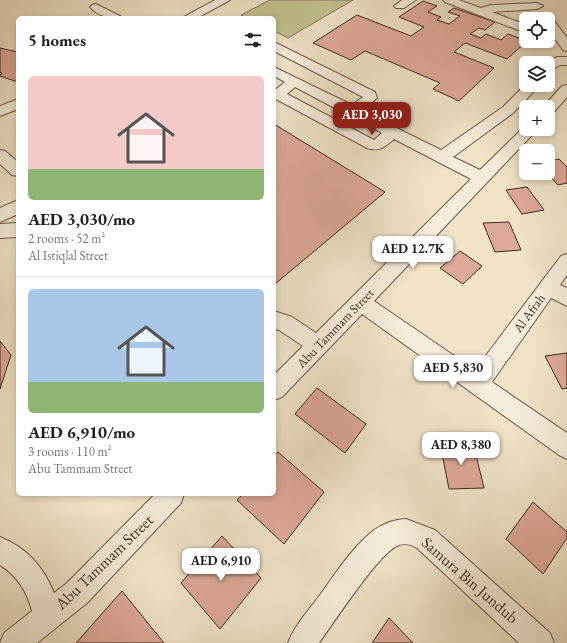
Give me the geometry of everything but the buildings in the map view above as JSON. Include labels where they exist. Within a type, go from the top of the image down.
[{"type":"street","points":[[192,16],[224,0]]},
{"type":"street","points":[[400,6],[410,0]]},
{"type":"street","points":[[449,0],[519,26]]},
{"type":"street","points":[[482,12],[491,8],[535,3],[541,12]]},
{"type":"street","points":[[96,7],[112,16]]},
{"type":"street","points":[[555,25],[567,29]]},
{"type":"street","points":[[555,31],[567,47]]},
{"type":"street","points":[[276,47],[370,95],[370,98],[353,111]]},
{"type":"street","points":[[555,63],[557,61],[567,61]]},
{"type":"street","points":[[276,72],[290,85],[353,111],[387,136],[442,156],[482,178]]},
{"type":"street","points":[[290,85],[279,93],[280,96],[372,145],[376,146],[387,136]]},
{"type":"street","points":[[555,102],[567,89]]},
{"type":"street","points":[[442,156],[508,110],[526,92]]},
{"type":"street","points":[[1,110],[16,104]]},
{"type":"street","name":"Abu Tammam Street","points":[[276,388],[523,136]]},
{"type":"street","points":[[0,155],[16,169]]},
{"type":"street","points":[[0,216],[16,207]]},
{"type":"street","points":[[0,232],[16,230]]},
{"type":"street","name":"Al Afrah","points":[[477,385],[567,261]]},
{"type":"street","points":[[548,287],[567,298]]},
{"type":"street","points":[[360,302],[567,447]]},
{"type":"street","points":[[276,321],[285,323],[318,344]]},
{"type":"street","name":"Abu Tammam Street","points":[[14,643],[77,593],[170,496]]},
{"type":"street","name":"Samura Bin Jundub","points":[[302,643],[373,549],[391,534],[410,531],[426,539],[540,643]]},
{"type":"street","points":[[0,550],[13,559],[32,577],[39,589],[47,617]]},
{"type":"green space","points":[[270,0],[353,0],[288,38],[276,32],[276,16],[241,15]]}]
